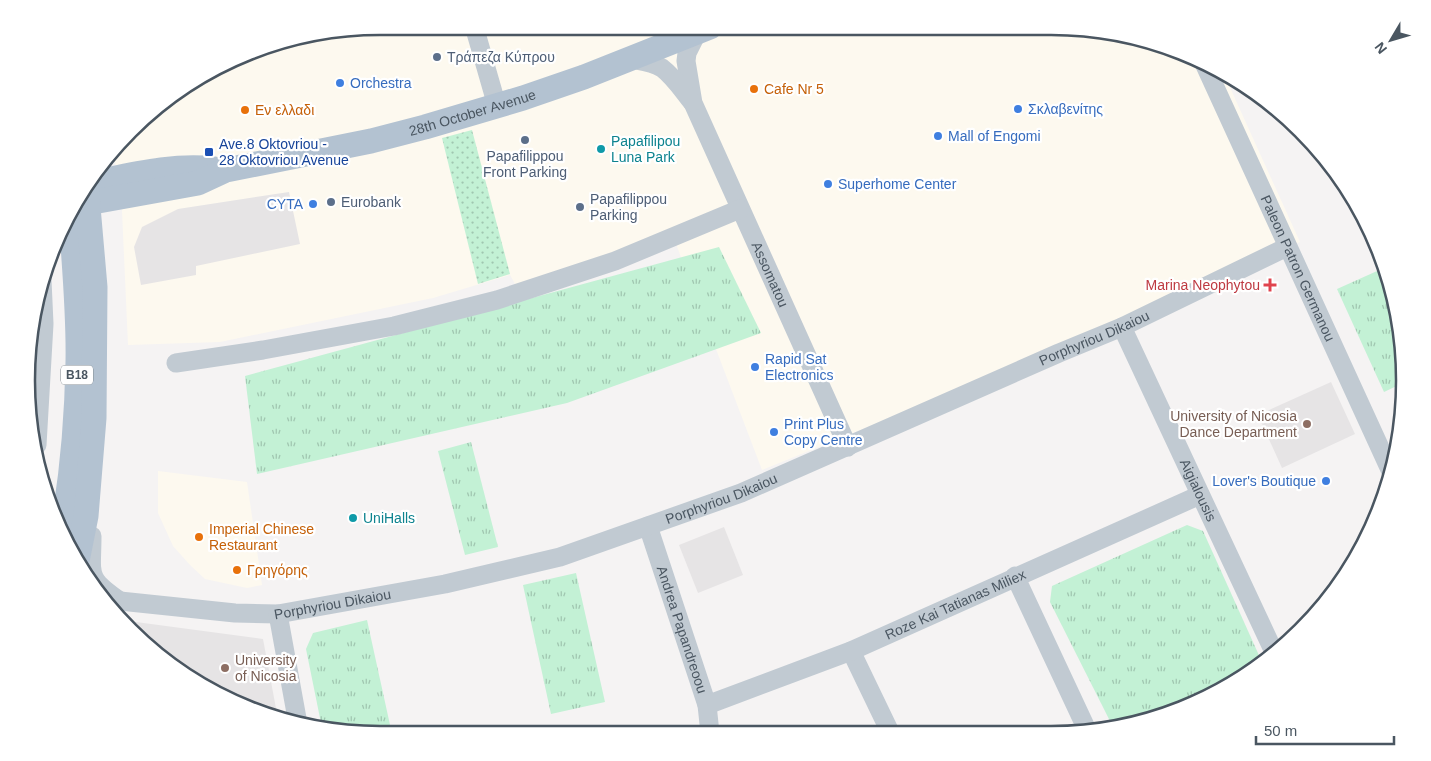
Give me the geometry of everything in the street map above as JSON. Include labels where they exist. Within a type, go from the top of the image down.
[{"type":"main road","name":"28th October Avenue","points":[[89,195],[198,183],[226,170],[371,141],[497,106],[584,77],[691,35]]},
{"type":"main road","points":[[112,163],[133,175]]},
{"type":"main road","name":"28th October Avenue","points":[[91,192],[133,175],[196,167],[226,170]]},
{"type":"main road","name":"B18","points":[[79,550],[86,516],[94,418],[95,287],[83,204]]},
{"type":"main road","name":"B18","points":[[64,519],[71,477],[78,361],[82,207]]},
{"type":"street","points":[[477,35],[497,106]]},
{"type":"street","name":"Assomatou","points":[[700,35],[687,53],[686,61],[693,103],[848,447]]},
{"type":"street","name":"Assomatou","points":[[631,59],[661,68],[670,75],[693,103]]},
{"type":"street","name":"Paleon Patron Germanou","points":[[1209,74],[1386,461]]},
{"type":"street","points":[[176,362],[263,350],[394,326],[497,300],[615,261],[740,209]]},
{"type":"street","name":"Porphyriou Dikaiou","points":[[116,602],[235,614],[278,614],[446,584],[560,557],[742,493],[1059,353],[1122,328],[1287,247]]},
{"type":"street","points":[[38,426],[43,308]]},
{"type":"street","name":"Aigialousis","points":[[1122,328],[1271,646]]},
{"type":"street","name":"Roze Kai Tatianas Miliex","points":[[707,705],[850,651],[1200,495]]},
{"type":"street","name":"Porphyriou Dikaiou","points":[[86,516],[92,535],[90,567]]},
{"type":"street","name":"Andrea Papandreoou","points":[[648,526],[707,705],[709,726]]},
{"type":"street","points":[[1015,576],[1084,724]]},
{"type":"street","points":[[278,614],[296,715]]},
{"type":"street","points":[[850,651],[887,726]]},
{"type":"shaded area","points":[[380,35],[1050,35],[1096,38],[1162,53],[1183,61],[1229,85],[1300,242],[1121,324],[762,470],[676,244],[523,298],[510,275],[433,298],[220,342],[128,345],[122,211],[115,160],[136,136],[170,106],[208,81],[269,53],[313,42],[335,38]]},
{"type":"shaded area","points":[[289,192],[300,244],[196,266],[196,275],[141,285],[134,247],[142,227],[178,209]]},
{"type":"shaded area","name":"University of Nicosia Dance Department","points":[[1331,382],[1355,434],[1282,468],[1258,415]]},
{"type":"shaded area","points":[[158,471],[247,482],[262,585],[247,588],[205,579],[190,565],[173,546],[158,513]]},
{"type":"shaded area","points":[[724,527],[743,575],[698,593],[679,545]]},
{"type":"shaded area","name":"University of Nicosia","points":[[133,622],[263,639],[276,710],[248,700],[208,680],[170,655]]},
{"type":"green space","points":[[472,130],[510,274],[478,284],[442,138]]},
{"type":"green space","points":[[719,247],[761,333],[567,403],[257,474],[245,376]]},
{"type":"green space","points":[[1378,270],[1393,335],[1396,386],[1384,392],[1337,289]]},
{"type":"green space","points":[[471,442],[498,547],[465,555],[438,451]]},
{"type":"green space","points":[[1187,525],[1203,531],[1259,656],[1223,680],[1183,700],[1162,708],[1110,721],[1050,602],[1052,586]]},
{"type":"green space","points":[[576,573],[605,702],[551,714],[523,585]]},
{"type":"green space","points":[[367,620],[390,726],[358,725],[320,720],[306,649],[313,633]]},
{"type":"place","name":"Τράπεζα Κύπρου","points":[[437,57]]},
{"type":"place","name":"Orchestra","points":[[340,83]]},
{"type":"place","name":"Cafe Nr 5","points":[[754,89]]},
{"type":"place","name":"Σκλαβενίτης","points":[[1018,109]]},
{"type":"place","name":"Εν ελλαδι","points":[[245,110]]},
{"type":"place","name":"Mall of Engomi","points":[[938,136]]},
{"type":"place","name":"Papafilippou Front Parking","points":[[525,140]]},
{"type":"place","name":"Papafilipou Luna Park","points":[[601,149]]},
{"type":"place","name":"Ave.8 Oktovriou - 28 Oktovriou Avenue","points":[[209,152]]},
{"type":"place","name":"Superhome Center","points":[[828,184]]},
{"type":"place","name":"Eurobank","points":[[331,202]]},
{"type":"place","name":"CYTA","points":[[313,204]]},
{"type":"place","name":"Papafilippou Parking","points":[[580,207]]},
{"type":"place","name":"Marina Neophytou","points":[[1270,285]]},
{"type":"place","name":"Rapid Sat Electronics","points":[[755,367]]},
{"type":"place","name":"University of Nicosia Dance Department","points":[[1307,424]]},
{"type":"place","name":"Print Plus Copy Centre","points":[[774,432]]},
{"type":"place","name":"Lover's Boutique","points":[[1326,481]]},
{"type":"place","name":"UniHalls","points":[[353,518]]},
{"type":"place","name":"Imperial Chinese Restaurant","points":[[199,537]]},
{"type":"place","name":"Γρηγόρης","points":[[237,570]]},
{"type":"place","name":"University of Nicosia","points":[[225,668]]}]
